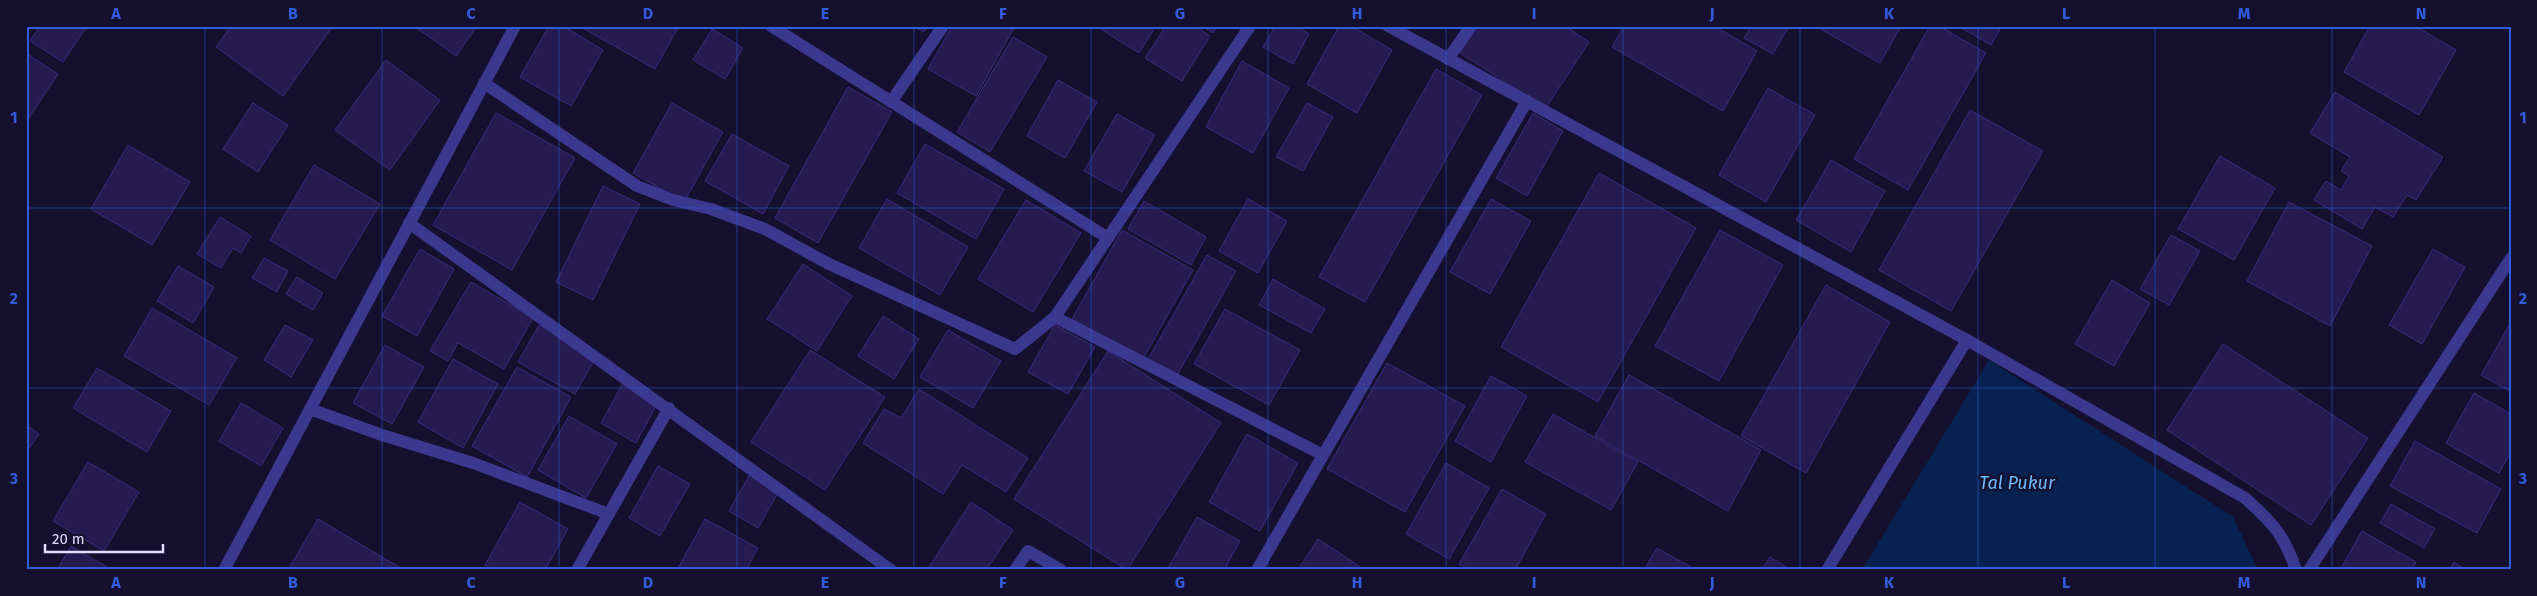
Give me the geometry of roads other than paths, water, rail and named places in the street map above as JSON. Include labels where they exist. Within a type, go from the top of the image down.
[{"type":"street","points":[[224,570],[515,26]]},
{"type":"street","points":[[771,26],[1108,238]]},
{"type":"street","points":[[891,102],[943,26]]},
{"type":"street","points":[[484,84],[637,186],[673,200],[710,209],[765,229],[827,263],[986,338],[1015,349],[1056,317],[1250,26]]},
{"type":"street","points":[[1388,26],[1968,340],[2245,498],[2276,528],[2287,544],[2296,570]]},
{"type":"street","points":[[1448,59],[1471,26]]},
{"type":"street","points":[[1257,570],[1527,101]]},
{"type":"street","points":[[409,223],[669,408],[891,570]]},
{"type":"street","points":[[2309,570],[2511,258]]},
{"type":"street","points":[[1056,317],[1323,455]]},
{"type":"street","points":[[1827,570],[1968,340]]},
{"type":"street","points":[[577,570],[669,408]]},
{"type":"street","points":[[310,409],[382,435],[473,463],[609,514]]},
{"type":"street","points":[[1016,570],[1028,551],[1061,570]]},
{"type":"water","name":"Tal Pukur","points":[[1989,360],[2233,517],[2258,570],[1862,570]]}]
